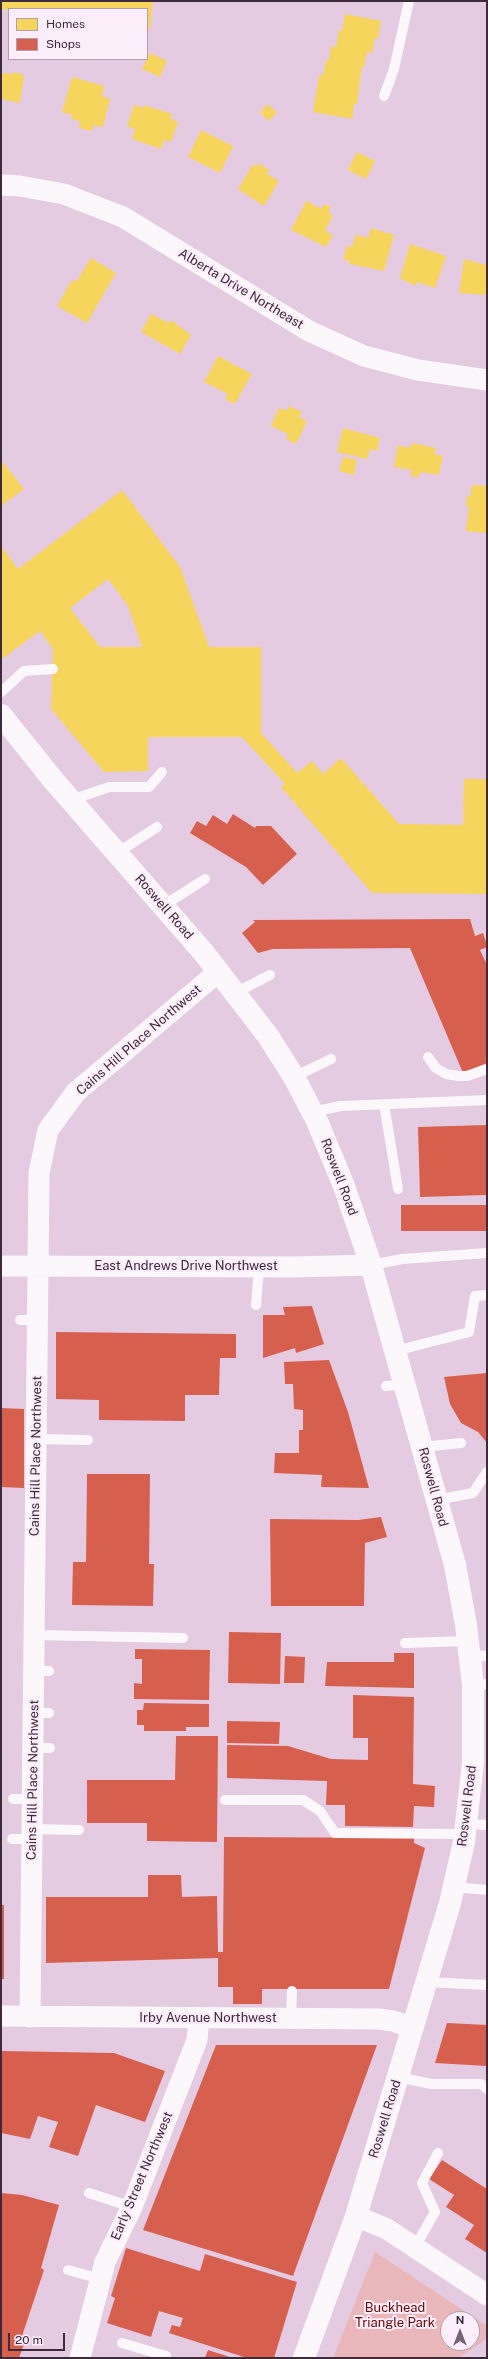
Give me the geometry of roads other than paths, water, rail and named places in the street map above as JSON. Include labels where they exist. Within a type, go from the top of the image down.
[{"type":"main road","name":"Roswell Road","points":[[1,715],[235,993],[268,1036],[294,1077],[312,1112],[344,1186],[371,1265],[395,1351],[395,1385],[422,1447],[455,1565],[475,1650],[480,1685],[480,1763],[473,1828],[454,1886],[427,1982],[356,2216],[304,2358]]},
{"type":"street","name":"Alberta Drive Northeast","points":[[1,185],[20,186],[64,194],[123,217],[309,331],[364,356],[418,370],[487,380]]},
{"type":"street","name":"Cains Hill Place Northwest","points":[[30,2017],[26,1836],[23,1799],[41,1748],[42,1671],[34,1635],[36,1439],[29,1320],[38,1266],[40,1173],[48,1130],[76,1092],[218,972]]},
{"type":"street","name":"East Andrews Drive Northwest","points":[[1,1266],[258,1267],[371,1265]]},
{"type":"street","name":"Irby Avenue Northwest","points":[[1,2016],[379,2019],[393,2021],[413,2028]]},
{"type":"street","name":"Early Street Northwest","points":[[80,2358],[105,2262],[132,2207],[197,2040],[199,2018]]},
{"type":"street","points":[[356,2216],[388,2229],[487,2295]]},
{"type":"lane","points":[[384,96],[394,69],[410,1]]},
{"type":"lane","points":[[1,692],[24,671],[53,669]]},
{"type":"lane","points":[[71,800],[110,787],[149,787],[162,772]]},
{"type":"lane","points":[[117,852],[157,827]]},
{"type":"lane","points":[[163,906],[205,878]]},
{"type":"lane","points":[[235,993],[270,975]]},
{"type":"lane","points":[[428,1057],[436,1068],[452,1075],[467,1076],[487,1069]]},
{"type":"lane","points":[[294,1077],[331,1059]]},
{"type":"lane","points":[[312,1112],[341,1106],[487,1100]]},
{"type":"lane","points":[[384,1104],[398,1189]]},
{"type":"lane","points":[[371,1265],[402,1259],[487,1253]]},
{"type":"lane","points":[[256,1305],[258,1267]]},
{"type":"lane","points":[[395,1351],[469,1332],[475,1296],[487,1295]]},
{"type":"lane","points":[[36,1439],[88,1440]]},
{"type":"lane","points":[[422,1447],[461,1442]]},
{"type":"lane","points":[[436,1500],[473,1493],[487,1472]]},
{"type":"lane","points":[[34,1635],[183,1638]]},
{"type":"lane","points":[[405,1643],[475,1650]]},
{"type":"lane","points":[[225,1800],[303,1800],[320,1811],[335,1833],[473,1828]]},
{"type":"lane","points":[[26,1836],[79,1830]]},
{"type":"lane","points":[[454,1886],[487,1890]]},
{"type":"lane","points":[[427,1982],[487,1985]]},
{"type":"lane","points":[[291,2018],[292,1991]]},
{"type":"lane","points":[[398,2077],[431,2084],[481,2084],[487,2089]]},
{"type":"lane","points":[[415,2247],[435,2212],[422,2183],[438,2153]]},
{"type":"lane","points":[[89,2193],[132,2207]]},
{"type":"lane","points":[[68,2270],[101,2279]]},
{"type":"lane","points":[[122,2343],[166,2356]]},
{"type":"park label","name":"Buckhead Triangle Park","points":[[395,2316]]}]
